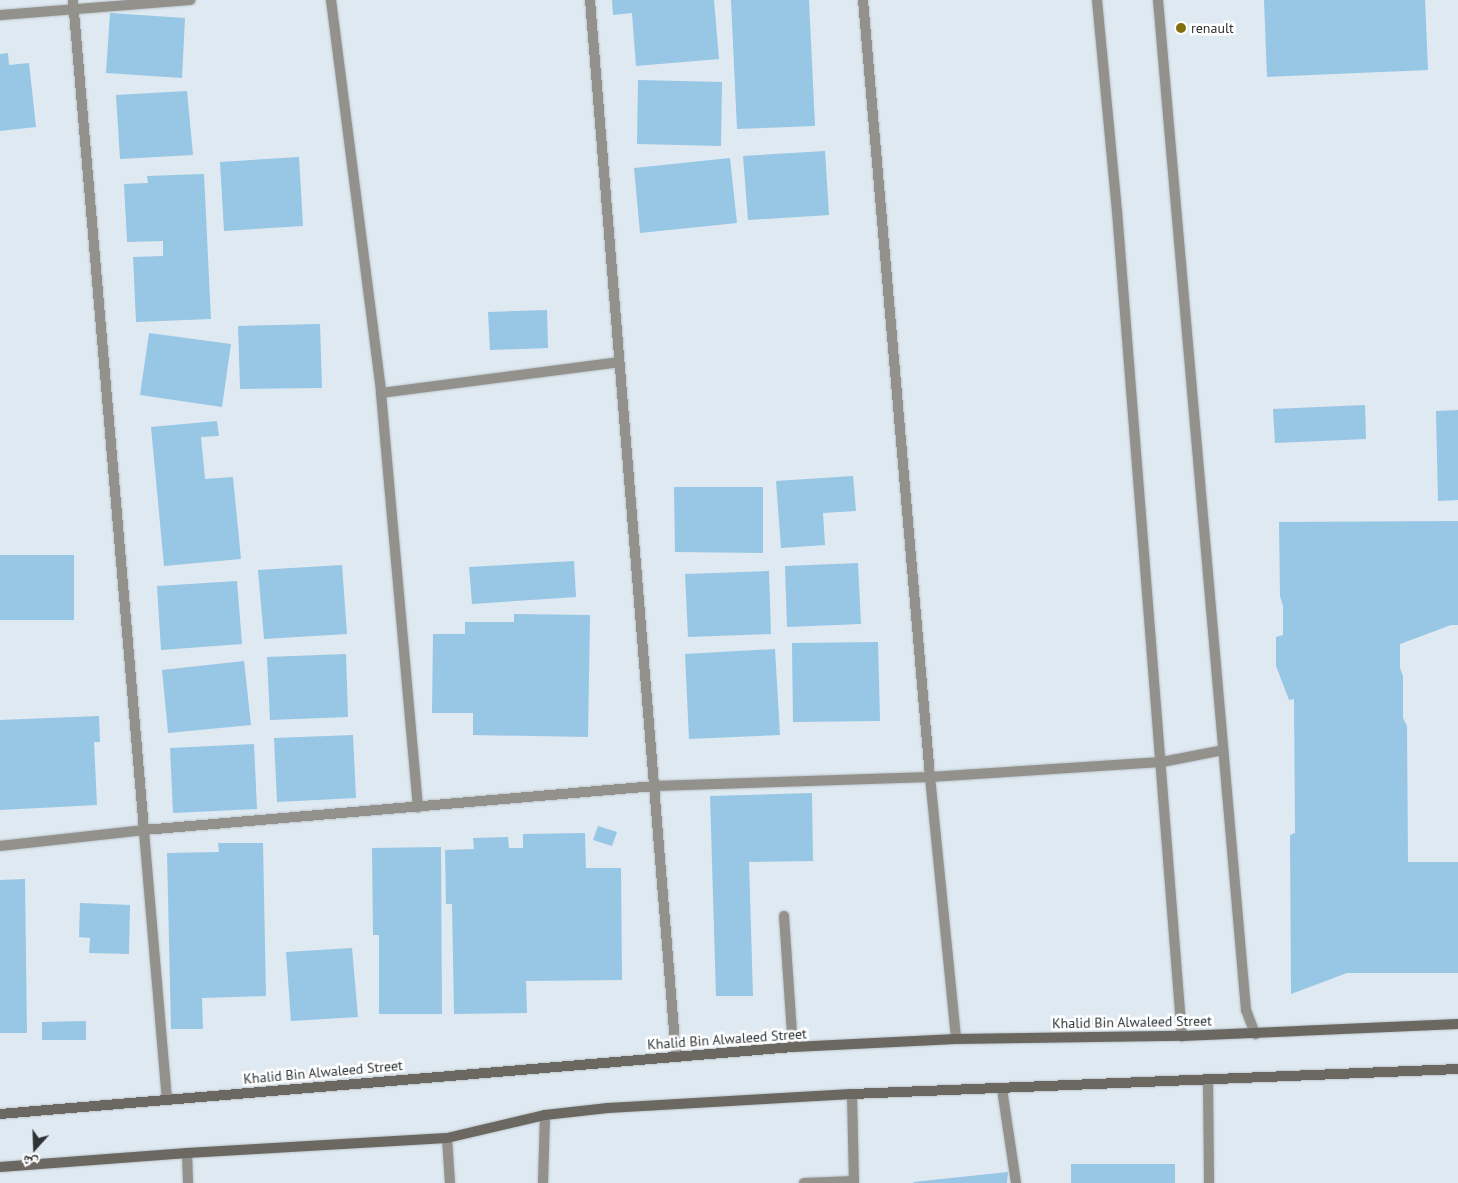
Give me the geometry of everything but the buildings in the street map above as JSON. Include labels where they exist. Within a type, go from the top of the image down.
[{"type":"main road","name":"Khalid Bin Alwaleed Street","points":[[0,1114],[794,1047],[956,1039],[1255,1034],[1458,1024]]},
{"type":"main road","points":[[0,1167],[187,1153],[447,1138],[545,1115],[608,1108],[852,1094],[1458,1069]]},
{"type":"street","points":[[0,15],[73,4],[190,0]]},
{"type":"street","points":[[331,0],[381,393],[418,807]]},
{"type":"street","points":[[590,0],[676,1056]]},
{"type":"street","points":[[863,0],[930,777],[956,1039]]},
{"type":"street","points":[[1097,0],[1117,212],[1162,762],[1182,1036]]},
{"type":"street","points":[[1158,0],[1246,1010],[1255,1034]]},
{"type":"street","points":[[73,4],[167,1100]]},
{"type":"street","points":[[381,393],[620,362]]},
{"type":"street","points":[[0,846],[144,830],[655,786],[930,777],[1162,762],[1223,750]]},
{"type":"street","points":[[784,916],[794,1047]]},
{"type":"street","points":[[1208,1080],[1209,1183]]},
{"type":"street","points":[[1002,1089],[1016,1183]]},
{"type":"street","points":[[804,1183],[854,1182],[852,1094]]},
{"type":"street","points":[[542,1183],[545,1115]]},
{"type":"street","points":[[447,1138],[450,1183]]},
{"type":"street","points":[[187,1153],[188,1183]]},
{"type":"place","name":"renault","points":[[1181,28]]}]
